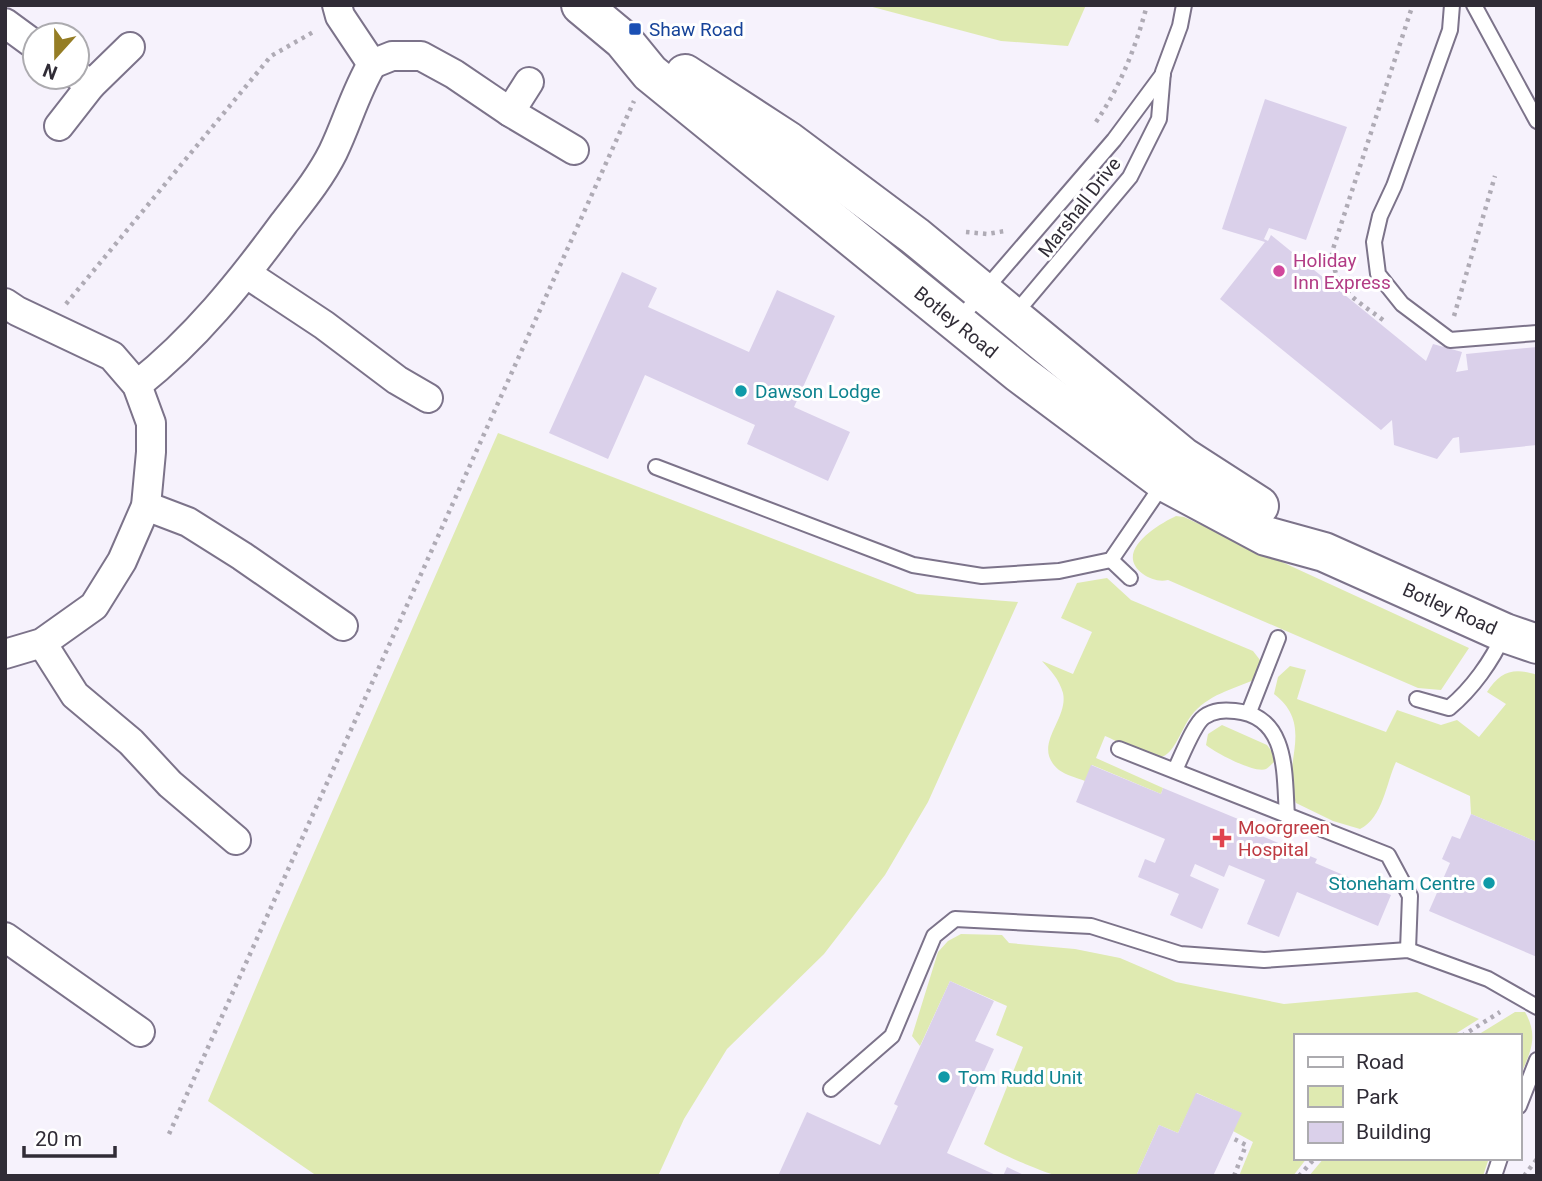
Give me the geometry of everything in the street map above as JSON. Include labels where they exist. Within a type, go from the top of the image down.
[{"type":"main road","name":"Botley Road","points":[[581,5],[623,40],[650,73],[957,323],[1001,331]]},
{"type":"main road","name":"Botley Road","points":[[623,40],[661,58],[788,141],[915,236],[984,292],[1001,331],[1174,470],[1280,520],[1324,552],[1526,637]]},
{"type":"street","points":[[339,11],[372,64]]},
{"type":"street","points":[[5,23],[21,35]]},
{"type":"street","points":[[91,75],[130,47]]},
{"type":"street","points":[[137,385],[169,360],[247,274],[332,154],[357,90],[372,64],[392,56],[421,57],[454,74],[510,112],[574,150]]},
{"type":"street","points":[[510,112],[529,82]]},
{"type":"street","points":[[60,126],[78,91]]},
{"type":"street","points":[[247,274],[324,325],[397,380],[428,398]]},
{"type":"street","points":[[5,654],[42,643],[94,606],[122,561],[146,506],[151,422],[137,385],[112,356],[48,326],[9,313]]},
{"type":"street","points":[[146,506],[188,522],[343,626]]},
{"type":"street","points":[[42,643],[75,695],[131,742],[170,784],[236,841]]},
{"type":"street","points":[[5,937],[140,1032]]},
{"type":"lane","name":"Marshall Drive","points":[[1001,331],[1130,177],[1159,119],[1163,72],[1180,26],[1184,5]]},
{"type":"lane","points":[[1452,5],[1450,30],[1394,186],[1380,216],[1374,242],[1378,274],[1402,304],[1450,341],[1537,333]]},
{"type":"lane","points":[[1474,5],[1537,121]]},
{"type":"lane","name":"Marshall Drive","points":[[957,323],[1114,140],[1163,72]]},
{"type":"lane","points":[[656,467],[913,565],[982,576],[1059,571],[1111,559],[1174,470]]},
{"type":"lane","points":[[1111,559],[1130,578]]},
{"type":"lane","points":[[1418,699],[1448,708],[1464,696],[1497,649],[1526,637]]},
{"type":"lane","points":[[1249,712],[1278,638]]},
{"type":"lane","points":[[1175,770],[1202,718],[1221,709],[1249,712],[1271,726],[1283,757],[1287,816]]},
{"type":"lane","points":[[1119,749],[1388,855],[1410,896],[1408,950]]},
{"type":"lane","points":[[831,1089],[892,1036],[934,936],[955,919],[1091,926],[1180,954],[1250,959],[1408,950],[1488,979],[1537,1007]]},
{"type":"lane","points":[[1521,1101],[1537,1060]]},
{"type":"path","points":[[1091,129],[1110,102],[1124,72],[1147,5]]},
{"type":"path","points":[[48,326],[271,56],[339,11]]},
{"type":"path","points":[[169,1134],[640,87],[650,73]]},
{"type":"path","points":[[1447,339],[1495,176]]},
{"type":"path","points":[[957,229],[987,234],[1002,233],[1008,229]]},
{"type":"path","points":[[1465,1034],[1504,1010]]},
{"type":"path","points":[[1234,1139],[1246,1145],[1234,1176]]},
{"type":"path","points":[[1524,1176],[1537,1159]]},
{"type":"path","points":[[1299,1176],[1313,1160]]},
{"type":"green space","points":[[865,5],[1086,5],[1068,46],[1001,41]]},
{"type":"green space","points":[[498,433],[917,594],[1018,602],[928,802],[885,875],[824,954],[727,1049],[684,1119],[658,1176],[317,1176],[208,1101]]},
{"type":"green space","points":[[1176,516],[1184,517],[1469,648],[1441,690],[1418,688],[1168,580],[1158,580],[1143,574],[1135,566],[1135,548],[1149,533]]},
{"type":"green space","points":[[1107,578],[1131,600],[1253,651],[1260,660],[1256,679],[1205,702],[1188,721],[1174,746],[1165,755],[1154,757],[1105,736],[1096,758],[1163,788],[1161,794],[1092,765],[1085,781],[1059,770],[1051,761],[1048,752],[1052,733],[1061,713],[1063,693],[1057,679],[1042,661],[1073,674],[1092,632],[1061,618],[1077,583]]},
{"type":"green space","points":[[1290,666],[1306,670],[1297,699],[1386,732],[1397,710],[1441,725],[1457,720],[1479,737],[1506,704],[1487,692],[1497,680],[1508,673],[1521,671],[1537,675],[1537,842],[1471,814],[1470,796],[1396,762],[1379,809],[1368,824],[1360,829],[1333,821],[1296,803],[1291,775],[1295,747],[1293,720],[1287,707],[1274,694],[1278,677]]},
{"type":"green space","points":[[1222,725],[1267,745],[1275,761],[1261,770],[1235,762],[1210,748],[1206,745],[1208,734]]},
{"type":"green space","points":[[961,934],[1002,935],[1009,943],[1075,949],[1120,958],[1176,982],[1284,1004],[1417,992],[1479,1019],[1455,1034],[1294,1034],[1294,1160],[1305,1160],[1293,1176],[1239,1176],[1253,1142],[1233,1131],[1241,1113],[1197,1093],[1178,1133],[1159,1125],[1136,1176],[1059,1176],[984,1144],[1023,1047],[996,1035],[1007,1006],[950,981],[920,1046],[912,1036],[938,952],[948,941]]},
{"type":"green space","points":[[1515,1012],[1525,1012],[1532,1038],[1521,1074],[1521,1034],[1479,1034]]},
{"type":"green space","points":[[1322,1160],[1488,1160],[1483,1176],[1309,1176]]},
{"type":"building","name":"Holiday Inn Express","points":[[1265,99],[1347,127],[1306,240],[1269,228],[1264,239],[1268,241],[1271,235],[1426,361],[1433,344],[1462,352],[1456,372],[1468,370],[1466,354],[1537,347],[1537,445],[1460,453],[1459,437],[1453,438],[1437,459],[1394,445],[1392,420],[1381,430],[1220,299],[1265,242],[1222,229]]},
{"type":"building","name":"Dawson Lodge","points":[[622,272],[657,288],[648,307],[749,352],[777,290],[835,316],[794,407],[850,432],[828,481],[747,444],[755,425],[645,375],[608,459],[549,433]]},
{"type":"building","points":[[1091,765],[1161,794],[1163,788],[1255,826],[1252,832],[1317,859],[1315,863],[1391,895],[1378,926],[1297,892],[1279,937],[1247,924],[1265,880],[1229,865],[1224,877],[1195,864],[1190,876],[1219,889],[1202,929],[1170,915],[1179,894],[1138,877],[1145,859],[1155,863],[1165,839],[1076,802]]},
{"type":"building","name":"Stoneham Centre","points":[[1471,814],[1537,842],[1537,957],[1429,911],[1450,863],[1442,859],[1452,836],[1460,839]]},
{"type":"building","name":"Tom Rudd Unit","points":[[950,981],[994,1001],[975,1041],[994,1049],[947,1153],[998,1176],[778,1176],[807,1112],[880,1145],[898,1106],[894,1104]]},
{"type":"building","points":[[1196,1093],[1242,1113],[1213,1176],[1136,1176],[1159,1125],[1178,1133]]},
{"type":"building","points":[[1007,1167],[1026,1176],[1003,1176]]},
{"type":"place","name":"Shaw Road","points":[[635,29]]},
{"type":"place","name":"Holiday Inn Express","points":[[1279,271]]},
{"type":"place","name":"Dawson Lodge","points":[[741,391]]},
{"type":"place","name":"Moorgreen Hospital","points":[[1222,838]]},
{"type":"place","name":"Stoneham Centre","points":[[1489,883]]},
{"type":"place","name":"Tom Rudd Unit","points":[[944,1077]]}]
